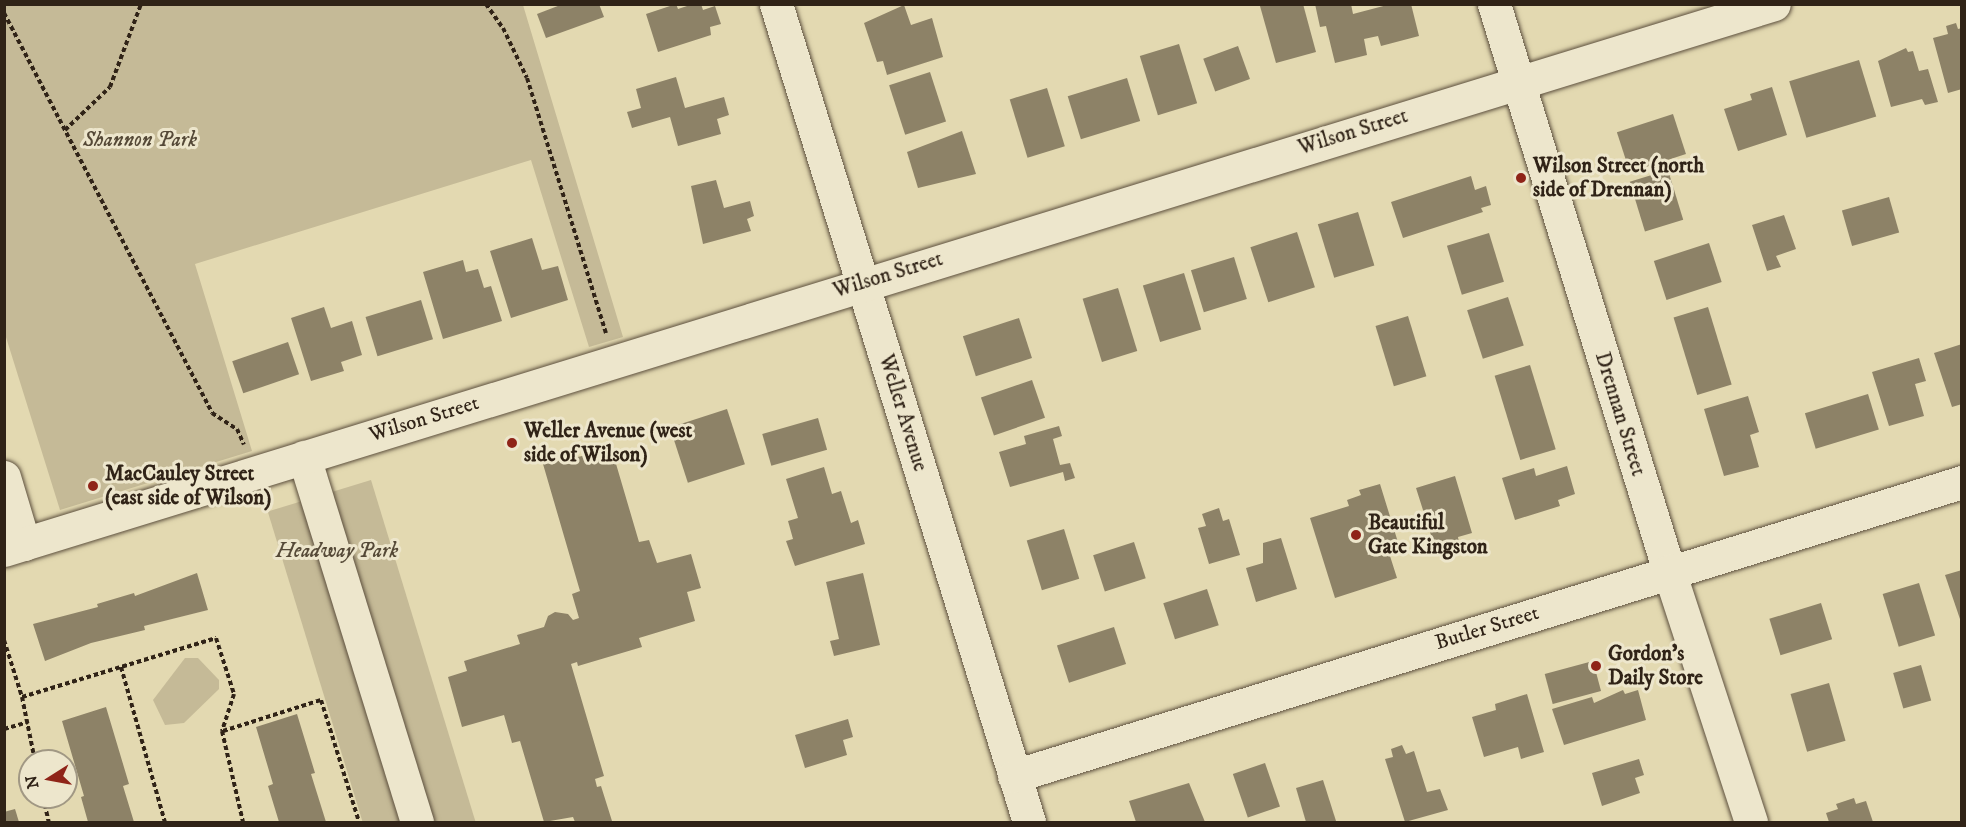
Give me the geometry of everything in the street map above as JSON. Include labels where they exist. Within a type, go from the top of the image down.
[{"type":"street","name":"Weller Avenue","points":[[776,4],[1029,822]]},
{"type":"street","name":"Drennan Street","points":[[1494,4],[1669,571],[1751,822]]},
{"type":"street","name":"Wilson Street","points":[[14,547],[863,283],[1774,4]]},
{"type":"street","points":[[304,457],[417,822]]},
{"type":"street","points":[[4,477],[14,547]]},
{"type":"street","name":"Butler Street","points":[[1014,776],[1962,482]]},
{"type":"path","points":[[65,130],[110,87],[141,4]]},
{"type":"path","points":[[486,4],[503,28],[527,78],[615,360]]},
{"type":"path","points":[[4,13],[212,413],[237,429],[247,454]]},
{"type":"path","points":[[22,697],[216,638],[234,694],[222,731],[243,822]]},
{"type":"path","points":[[4,640],[22,697],[33,749]]},
{"type":"path","points":[[121,667],[165,822]]},
{"type":"path","points":[[222,731],[321,700],[359,822]]},
{"type":"path","points":[[4,729],[28,722]]},
{"type":"green space","name":"Shannon Park","points":[[4,5],[523,5],[623,337],[589,347],[531,160],[195,264],[252,451],[60,510],[5,334]]},
{"type":"green space","name":"Headway Park","points":[[371,480],[476,822],[363,822],[268,512]]},
{"type":"green space","points":[[185,658],[198,658],[219,680],[219,689],[184,723],[165,725],[153,700]]},
{"type":"building","points":[[563,4],[599,4],[604,17],[546,38],[537,14]]},
{"type":"building","points":[[676,4],[678,9],[693,4],[701,4],[703,10],[715,6],[721,24],[710,27],[711,35],[658,52],[646,14]]},
{"type":"building","points":[[1303,4],[1316,52],[1276,63],[1260,6]]},
{"type":"building","points":[[1315,4],[1351,4],[1353,14],[1391,4],[1411,4],[1419,36],[1381,46],[1378,36],[1364,39],[1367,55],[1335,63],[1326,26],[1320,27]]},
{"type":"building","points":[[904,5],[911,25],[932,18],[943,57],[887,75],[883,61],[877,62],[864,23]]},
{"type":"building","points":[[1956,23],[1958,29],[1962,28],[1962,89],[1948,93],[1933,38],[1948,34],[1946,26]]},
{"type":"building","points":[[1179,44],[1197,103],[1158,115],[1140,56]]},
{"type":"building","points":[[1238,46],[1250,79],[1215,92],[1203,59]]},
{"type":"building","points":[[1906,48],[1908,52],[1913,51],[1919,71],[1928,69],[1938,102],[1925,105],[1922,99],[1891,107],[1878,61]]},
{"type":"building","points":[[1859,60],[1876,116],[1806,138],[1789,81]]},
{"type":"building","points":[[930,72],[946,121],[905,135],[889,85]]},
{"type":"building","points":[[676,77],[685,108],[724,97],[729,115],[717,119],[721,134],[678,146],[670,117],[632,128],[627,112],[641,108],[636,89]]},
{"type":"building","points":[[1127,78],[1140,121],[1081,139],[1068,96]]},
{"type":"building","points":[[1772,87],[1787,135],[1738,151],[1724,109],[1752,100],[1750,94]]},
{"type":"building","points":[[1047,88],[1065,146],[1028,158],[1010,99]]},
{"type":"building","points":[[1673,114],[1686,154],[1630,172],[1617,132]]},
{"type":"building","points":[[962,131],[976,174],[918,188],[907,152]]},
{"type":"building","points":[[1668,170],[1683,220],[1645,231],[1630,182]]},
{"type":"building","points":[[1471,176],[1475,190],[1486,186],[1491,205],[1481,208],[1483,212],[1403,238],[1391,202]]},
{"type":"building","points":[[716,180],[724,208],[750,201],[754,216],[747,219],[751,231],[703,244],[691,186]]},
{"type":"building","points":[[1889,197],[1899,233],[1852,246],[1842,211]]},
{"type":"building","points":[[1358,212],[1374,266],[1334,278],[1318,224]]},
{"type":"building","points":[[1784,215],[1796,249],[1776,256],[1781,267],[1767,271],[1752,225]]},
{"type":"building","points":[[1297,232],[1315,287],[1268,302],[1250,247]]},
{"type":"building","points":[[1489,233],[1504,282],[1462,295],[1447,246]]},
{"type":"building","points":[[532,238],[542,270],[558,266],[568,300],[511,318],[490,251]]},
{"type":"building","points":[[1709,243],[1722,282],[1667,300],[1654,261]]},
{"type":"building","points":[[1234,257],[1247,299],[1204,312],[1191,270]]},
{"type":"building","points":[[463,260],[466,272],[478,269],[484,288],[491,286],[502,321],[443,339],[423,272]]},
{"type":"building","points":[[1184,273],[1201,329],[1160,342],[1143,286]]},
{"type":"building","points":[[1118,288],[1137,351],[1102,362],[1083,299]]},
{"type":"building","points":[[1508,297],[1524,346],[1483,359],[1467,310]]},
{"type":"building","points":[[421,300],[433,339],[378,356],[366,317]]},
{"type":"building","points":[[324,307],[331,328],[352,321],[362,355],[341,362],[344,371],[311,381],[291,318]]},
{"type":"building","points":[[1708,307],[1732,384],[1697,395],[1674,318]]},
{"type":"building","points":[[1408,316],[1426,376],[1394,386],[1375,326]]},
{"type":"building","points":[[1019,318],[1032,358],[976,376],[963,336]]},
{"type":"building","points":[[288,342],[299,374],[243,393],[232,361]]},
{"type":"building","points":[[1962,344],[1962,404],[1952,407],[1934,353]]},
{"type":"building","points":[[1919,358],[1926,381],[1915,384],[1924,416],[1889,426],[1872,372]]},
{"type":"building","points":[[1530,365],[1556,449],[1520,460],[1495,376]]},
{"type":"building","points":[[1032,380],[1045,418],[994,435],[981,398]]},
{"type":"building","points":[[1868,394],[1879,429],[1816,449],[1805,413]]},
{"type":"building","points":[[1748,396],[1759,432],[1750,435],[1759,467],[1724,476],[1704,409]]},
{"type":"building","points":[[727,409],[745,464],[688,483],[670,428]]},
{"type":"building","points":[[818,418],[827,450],[771,466],[762,434]]},
{"type":"building","points":[[1059,426],[1062,436],[1053,439],[1060,465],[1070,463],[1075,478],[1065,481],[1063,472],[1010,487],[999,452],[1026,444],[1024,436]]},
{"type":"building","points":[[597,453],[600,461],[614,457],[639,542],[649,540],[657,563],[691,554],[701,588],[687,592],[695,621],[639,638],[642,647],[578,666],[577,662],[571,664],[604,776],[595,779],[597,787],[601,786],[612,821],[575,822],[573,817],[544,822],[520,741],[512,743],[504,715],[462,727],[448,677],[467,671],[464,661],[520,644],[517,635],[544,627],[548,616],[555,612],[568,614],[573,620],[579,618],[572,594],[580,591],[543,464]]},
{"type":"building","points":[[1567,466],[1575,494],[1558,500],[1560,506],[1515,520],[1502,478],[1534,468],[1536,476]]},
{"type":"building","points":[[824,467],[832,494],[841,491],[851,523],[858,520],[865,544],[795,566],[786,541],[793,539],[788,521],[798,518],[786,479]]},
{"type":"building","points":[[1455,476],[1472,533],[1458,537],[1459,543],[1436,551],[1416,488]]},
{"type":"building","name":"Beautiful Gate Kingston","points":[[1380,484],[1401,552],[1390,556],[1397,578],[1335,598],[1310,518],[1349,506],[1347,500],[1361,495],[1359,490]]},
{"type":"building","points":[[1219,508],[1223,521],[1229,519],[1240,555],[1209,564],[1198,528],[1206,526],[1202,514]]},
{"type":"building","points":[[1064,529],[1079,579],[1042,590],[1027,540]]},
{"type":"building","points":[[1281,538],[1297,589],[1256,602],[1246,568],[1263,563],[1263,543]]},
{"type":"building","points":[[1134,542],[1146,578],[1105,591],[1093,555]]},
{"type":"building","points":[[1962,570],[1962,622],[1961,622],[1945,575]]},
{"type":"building","points":[[197,573],[208,610],[144,626],[145,630],[91,643],[45,661],[33,624],[98,607],[97,604],[134,593],[135,596]]},
{"type":"building","points":[[863,573],[880,645],[834,656],[830,641],[839,639],[826,582]]},
{"type":"building","points":[[1919,583],[1935,636],[1899,647],[1883,594]]},
{"type":"building","points":[[1207,589],[1219,625],[1175,639],[1163,603]]},
{"type":"building","points":[[1821,603],[1832,639],[1780,655],[1769,619]]},
{"type":"building","points":[[1114,627],[1126,664],[1069,683],[1057,646]]},
{"type":"building","points":[[1593,661],[1601,691],[1553,704],[1545,674]]},
{"type":"building","points":[[1921,665],[1931,701],[1903,709],[1893,673]]},
{"type":"building","points":[[1829,683],[1846,741],[1807,752],[1791,694]]},
{"type":"building","points":[[1623,690],[1625,694],[1638,690],[1646,720],[1564,745],[1552,709],[1592,697],[1594,703]]},
{"type":"building","points":[[1527,694],[1544,752],[1521,759],[1518,747],[1484,757],[1472,717],[1496,710],[1495,704]]},
{"type":"building","points":[[106,707],[129,784],[123,786],[134,822],[88,822],[78,776],[78,749],[70,749],[62,721]]},
{"type":"building","points":[[297,714],[315,773],[311,774],[326,822],[279,822],[268,786],[273,784],[256,727]]},
{"type":"building","points":[[848,719],[853,737],[843,740],[847,755],[805,768],[795,735]]},
{"type":"building","points":[[1402,745],[1406,754],[1414,751],[1427,792],[1440,789],[1448,810],[1405,822],[1385,759],[1393,757],[1391,749]]},
{"type":"building","points":[[1639,759],[1644,775],[1635,778],[1640,793],[1602,806],[1592,773]]},
{"type":"building","points":[[1265,763],[1280,806],[1248,818],[1233,774]]},
{"type":"building","points":[[1323,780],[1336,821],[1306,822],[1296,788]]},
{"type":"building","points":[[1189,783],[1205,822],[1136,822],[1129,801]]},
{"type":"building","points":[[1854,798],[1856,804],[1866,801],[1873,822],[1829,822],[1826,813],[1838,809],[1836,804]]},
{"type":"building","points":[[15,809],[19,822],[4,822],[4,812]]},
{"type":"place","name":"Wilson Street (north side of Drennan)","points":[[1521,178]]},
{"type":"place","name":"Weller Avenue (west side of Wilson)","points":[[512,443]]},
{"type":"place","name":"MacCauley Street (east side of Wilson)","points":[[93,486]]},
{"type":"place","name":"Beautiful Gate Kingston","points":[[1356,535]]},
{"type":"place","name":"Gordon's Daily Store","points":[[1596,666]]}]
